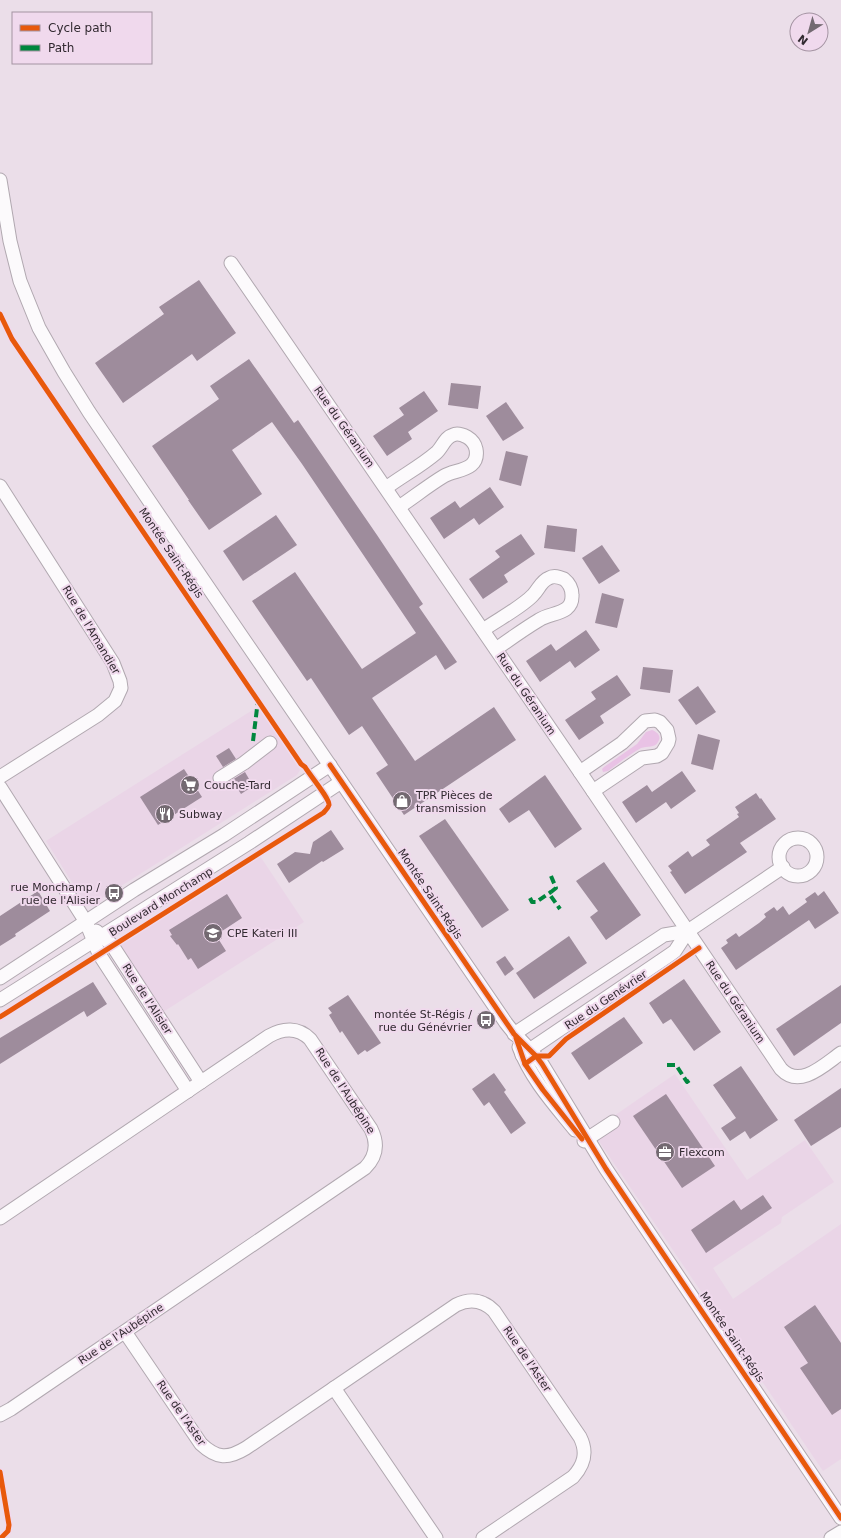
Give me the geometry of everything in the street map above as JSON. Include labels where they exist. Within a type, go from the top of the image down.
[{"type":"street","name":"Montée Saint-Régis","points":[[0,180],[8,235],[20,281],[32,313],[51,350],[105,436],[514,1034],[526,1052],[525,1064],[543,1090],[586,1140],[841,1518]]},
{"type":"street","name":"Rue du Géranium","points":[[231,263],[784,1072],[795,1077],[805,1076],[841,1053]]},
{"type":"street","points":[[386,488],[438,452],[448,437],[453,435],[463,435],[473,443],[476,456],[469,467],[465,470],[446,475],[399,507]]},
{"type":"street","name":"Rue de l'Amandier","points":[[0,486],[113,663],[121,688],[115,701],[98,715],[0,777]]},
{"type":"street","points":[[483,630],[533,596],[543,581],[547,578],[556,576],[566,580],[569,584],[572,597],[571,602],[565,610],[556,615],[541,619],[496,649]]},
{"type":"street","points":[[580,772],[622,744],[645,721],[655,720],[660,722],[667,730],[669,739],[662,752],[657,756],[642,758],[593,791]]},
{"type":"street","points":[[220,778],[244,763],[270,743]]},
{"type":"street","points":[[0,978],[134,890],[283,797],[330,765]]},
{"type":"street","name":"Boulevard Monchamp","points":[[0,1000],[249,843],[341,782]]},
{"type":"street","name":"Rue de l'Alisier","points":[[0,787],[86,922],[98,938],[103,960],[188,1091]]},
{"type":"street","name":"Rue du Genévrier","points":[[526,1052],[671,954],[675,951],[688,931],[783,867]]},
{"type":"street","name":"Rue du Genévrier","points":[[514,1034],[664,935],[688,931]]},
{"type":"street","name":"Rue de l'Alisier","points":[[98,938],[112,945],[201,1082]]},
{"type":"street","name":"Rue de l'Aubépine","points":[[0,1218],[276,1032],[289,1029],[302,1032],[310,1039],[375,1137],[376,1151],[366,1168],[0,1415]]},
{"type":"street","points":[[586,1140],[613,1122]]},
{"type":"street","name":"Rue de l'Aster","points":[[125,1332],[201,1444],[208,1450],[220,1456],[234,1455],[240,1452],[462,1302],[477,1301],[489,1306],[494,1310],[580,1437],[585,1450],[584,1458],[579,1470],[572,1476],[482,1538]]},
{"type":"street","points":[[334,1388],[436,1538]]},
{"type":"street","points":[[831,1538],[841,1532]]},
{"type":"shaded area","points":[[259,707],[300,770],[297,775],[102,898],[96,900],[86,896],[84,899],[46,841]]},
{"type":"shaded area","points":[[652,730],[659,736],[657,744],[641,748],[608,771],[603,772],[602,769],[604,767],[637,744],[646,732]]},
{"type":"shaded area","name":"CPE Kateri III","points":[[260,856],[304,922],[163,1012],[121,946],[122,943]]},
{"type":"shaded area","points":[[675,1074],[747,1180],[805,1140],[834,1182],[782,1217],[781,1223],[713,1268],[733,1299],[841,1224],[841,1459],[823,1471],[592,1131]]},
{"type":"building","points":[[199,280],[236,333],[197,361],[192,354],[123,403],[95,363],[164,314],[159,307]]},
{"type":"building","points":[[249,359],[294,423],[298,420],[377,535],[423,604],[419,607],[457,662],[445,670],[436,655],[372,698],[415,761],[494,707],[516,740],[404,815],[376,773],[388,765],[362,726],[349,735],[311,678],[307,681],[252,601],[295,572],[362,669],[416,633],[302,464],[272,422],[232,450],[262,494],[209,530],[152,446],[219,399],[210,386]]},
{"type":"building","points":[[451,383],[481,386],[478,409],[448,405]]},
{"type":"building","points":[[424,391],[438,411],[408,432],[412,439],[387,456],[373,436],[404,415],[399,408]]},
{"type":"building","points":[[506,402],[524,428],[503,441],[486,416]]},
{"type":"building","points":[[506,451],[528,456],[521,486],[499,480]]},
{"type":"building","points":[[490,487],[504,507],[479,525],[474,518],[444,539],[430,518],[455,501],[460,508]]},
{"type":"building","points":[[276,515],[297,545],[243,581],[223,551]]},
{"type":"building","points":[[547,525],[577,529],[575,552],[544,548]]},
{"type":"building","points":[[521,534],[535,554],[504,575],[508,582],[483,599],[469,579],[500,557],[495,551]]},
{"type":"building","points":[[602,545],[620,571],[599,584],[582,558]]},
{"type":"building","points":[[602,593],[624,599],[617,628],[595,623]]},
{"type":"building","points":[[586,630],[600,650],[575,668],[570,661],[540,682],[526,661],[551,644],[556,651]]},
{"type":"building","points":[[643,667],[673,670],[670,693],[640,689]]},
{"type":"building","points":[[617,675],[631,695],[600,716],[604,723],[579,740],[565,720],[596,699],[591,692]]},
{"type":"building","points":[[698,686],[716,712],[696,725],[678,700]]},
{"type":"building","points":[[698,734],[720,740],[713,770],[691,764]]},
{"type":"building","points":[[229,748],[236,759],[223,767],[216,756]]},
{"type":"building","points":[[184,769],[202,797],[158,825],[140,797]]},
{"type":"building","points":[[682,771],[696,791],[671,809],[666,802],[636,823],[622,802],[647,785],[652,792]]},
{"type":"building","points":[[245,772],[253,786],[241,794],[232,780]]},
{"type":"building","points":[[545,775],[582,829],[555,848],[529,810],[509,823],[499,809]]},
{"type":"building","points":[[756,793],[776,819],[740,843],[747,852],[685,894],[670,872],[672,871],[668,866],[688,851],[692,857],[710,845],[706,840],[739,817],[737,814],[739,813],[735,807]]},
{"type":"building","points":[[445,819],[509,910],[482,928],[419,836]]},
{"type":"building","points":[[331,830],[344,849],[323,862],[322,861],[289,883],[277,864],[295,852],[310,854],[313,842]]},
{"type":"building","points":[[604,862],[641,915],[606,940],[590,917],[598,911],[576,881]]},
{"type":"building","points":[[38,891],[50,911],[15,934],[16,936],[0,946],[0,916]]},
{"type":"building","points":[[824,891],[839,913],[815,929],[809,920],[736,970],[721,948],[728,943],[726,940],[736,933],[739,937],[766,917],[764,914],[774,907],[777,911],[783,906],[789,915],[807,902],[805,899],[815,892],[818,896]]},
{"type":"building","points":[[227,894],[242,918],[219,933],[222,938],[219,940],[226,951],[198,969],[191,958],[188,960],[178,944],[177,945],[170,936],[172,935],[169,930]]},
{"type":"building","points":[[569,936],[587,963],[534,999],[516,973]]},
{"type":"building","points":[[505,956],[514,969],[505,976],[496,962]]},
{"type":"building","points":[[684,979],[721,1032],[694,1051],[671,1019],[663,1024],[649,1003]]},
{"type":"building","points":[[93,982],[107,1004],[87,1017],[84,1011],[0,1064],[0,1038]]},
{"type":"building","points":[[841,985],[841,1023],[794,1056],[776,1029]]},
{"type":"building","points":[[348,995],[381,1043],[367,1052],[365,1050],[358,1055],[342,1031],[340,1033],[329,1015],[332,1013],[328,1008]]},
{"type":"building","points":[[624,1017],[643,1043],[589,1080],[571,1053]]},
{"type":"building","points":[[741,1066],[778,1120],[750,1139],[745,1131],[730,1141],[721,1128],[736,1118],[713,1085]]},
{"type":"building","points":[[494,1073],[506,1090],[504,1092],[526,1123],[511,1134],[489,1102],[484,1106],[472,1089]]},
{"type":"building","points":[[841,1088],[841,1127],[811,1146],[794,1120]]},
{"type":"building","points":[[666,1094],[715,1166],[682,1188],[633,1116]]},
{"type":"building","points":[[763,1195],[772,1208],[706,1253],[691,1230],[734,1200],[741,1210]]},
{"type":"building","points":[[815,1305],[841,1343],[841,1409],[832,1415],[800,1368],[808,1363],[784,1327]]},
{"type":"marked path","points":[[253,741],[258,700]]},
{"type":"marked path","points":[[551,876],[556,888],[550,895],[560,909]]},
{"type":"marked path","points":[[530,898],[532,902],[536,902],[551,892]]},
{"type":"marked path","points":[[667,1065],[676,1065],[687,1082],[691,1079]]},
{"type":"cycle path","points":[[0,314],[12,339],[301,764],[305,767],[323,792],[329,805],[323,813],[0,1017]]},
{"type":"cycle path","points":[[330,765],[514,1034],[542,1064],[606,1169],[841,1518]]},
{"type":"cycle path","points":[[525,1064],[536,1056],[549,1056],[566,1039],[699,948]]},
{"type":"cycle path","points":[[516,1038],[525,1064],[543,1090],[582,1139]]},
{"type":"cycle path","points":[[0,1472],[9,1525],[8,1531],[1,1538]]},
{"type":"place","name":"Couche-Tard","points":[[190,785]]},
{"type":"place","name":"TPR Pièces de transmission","points":[[402,801]]},
{"type":"place","name":"Subway","points":[[165,814]]},
{"type":"place","name":"rue Monchamp / rue de l'Alisier","points":[[114,893]]},
{"type":"place","name":"CPE Kateri III","points":[[213,933]]},
{"type":"place","name":"montée St-Régis / rue du Génévrier","points":[[486,1020]]},
{"type":"place","name":"Flexcom","points":[[665,1152]]}]
